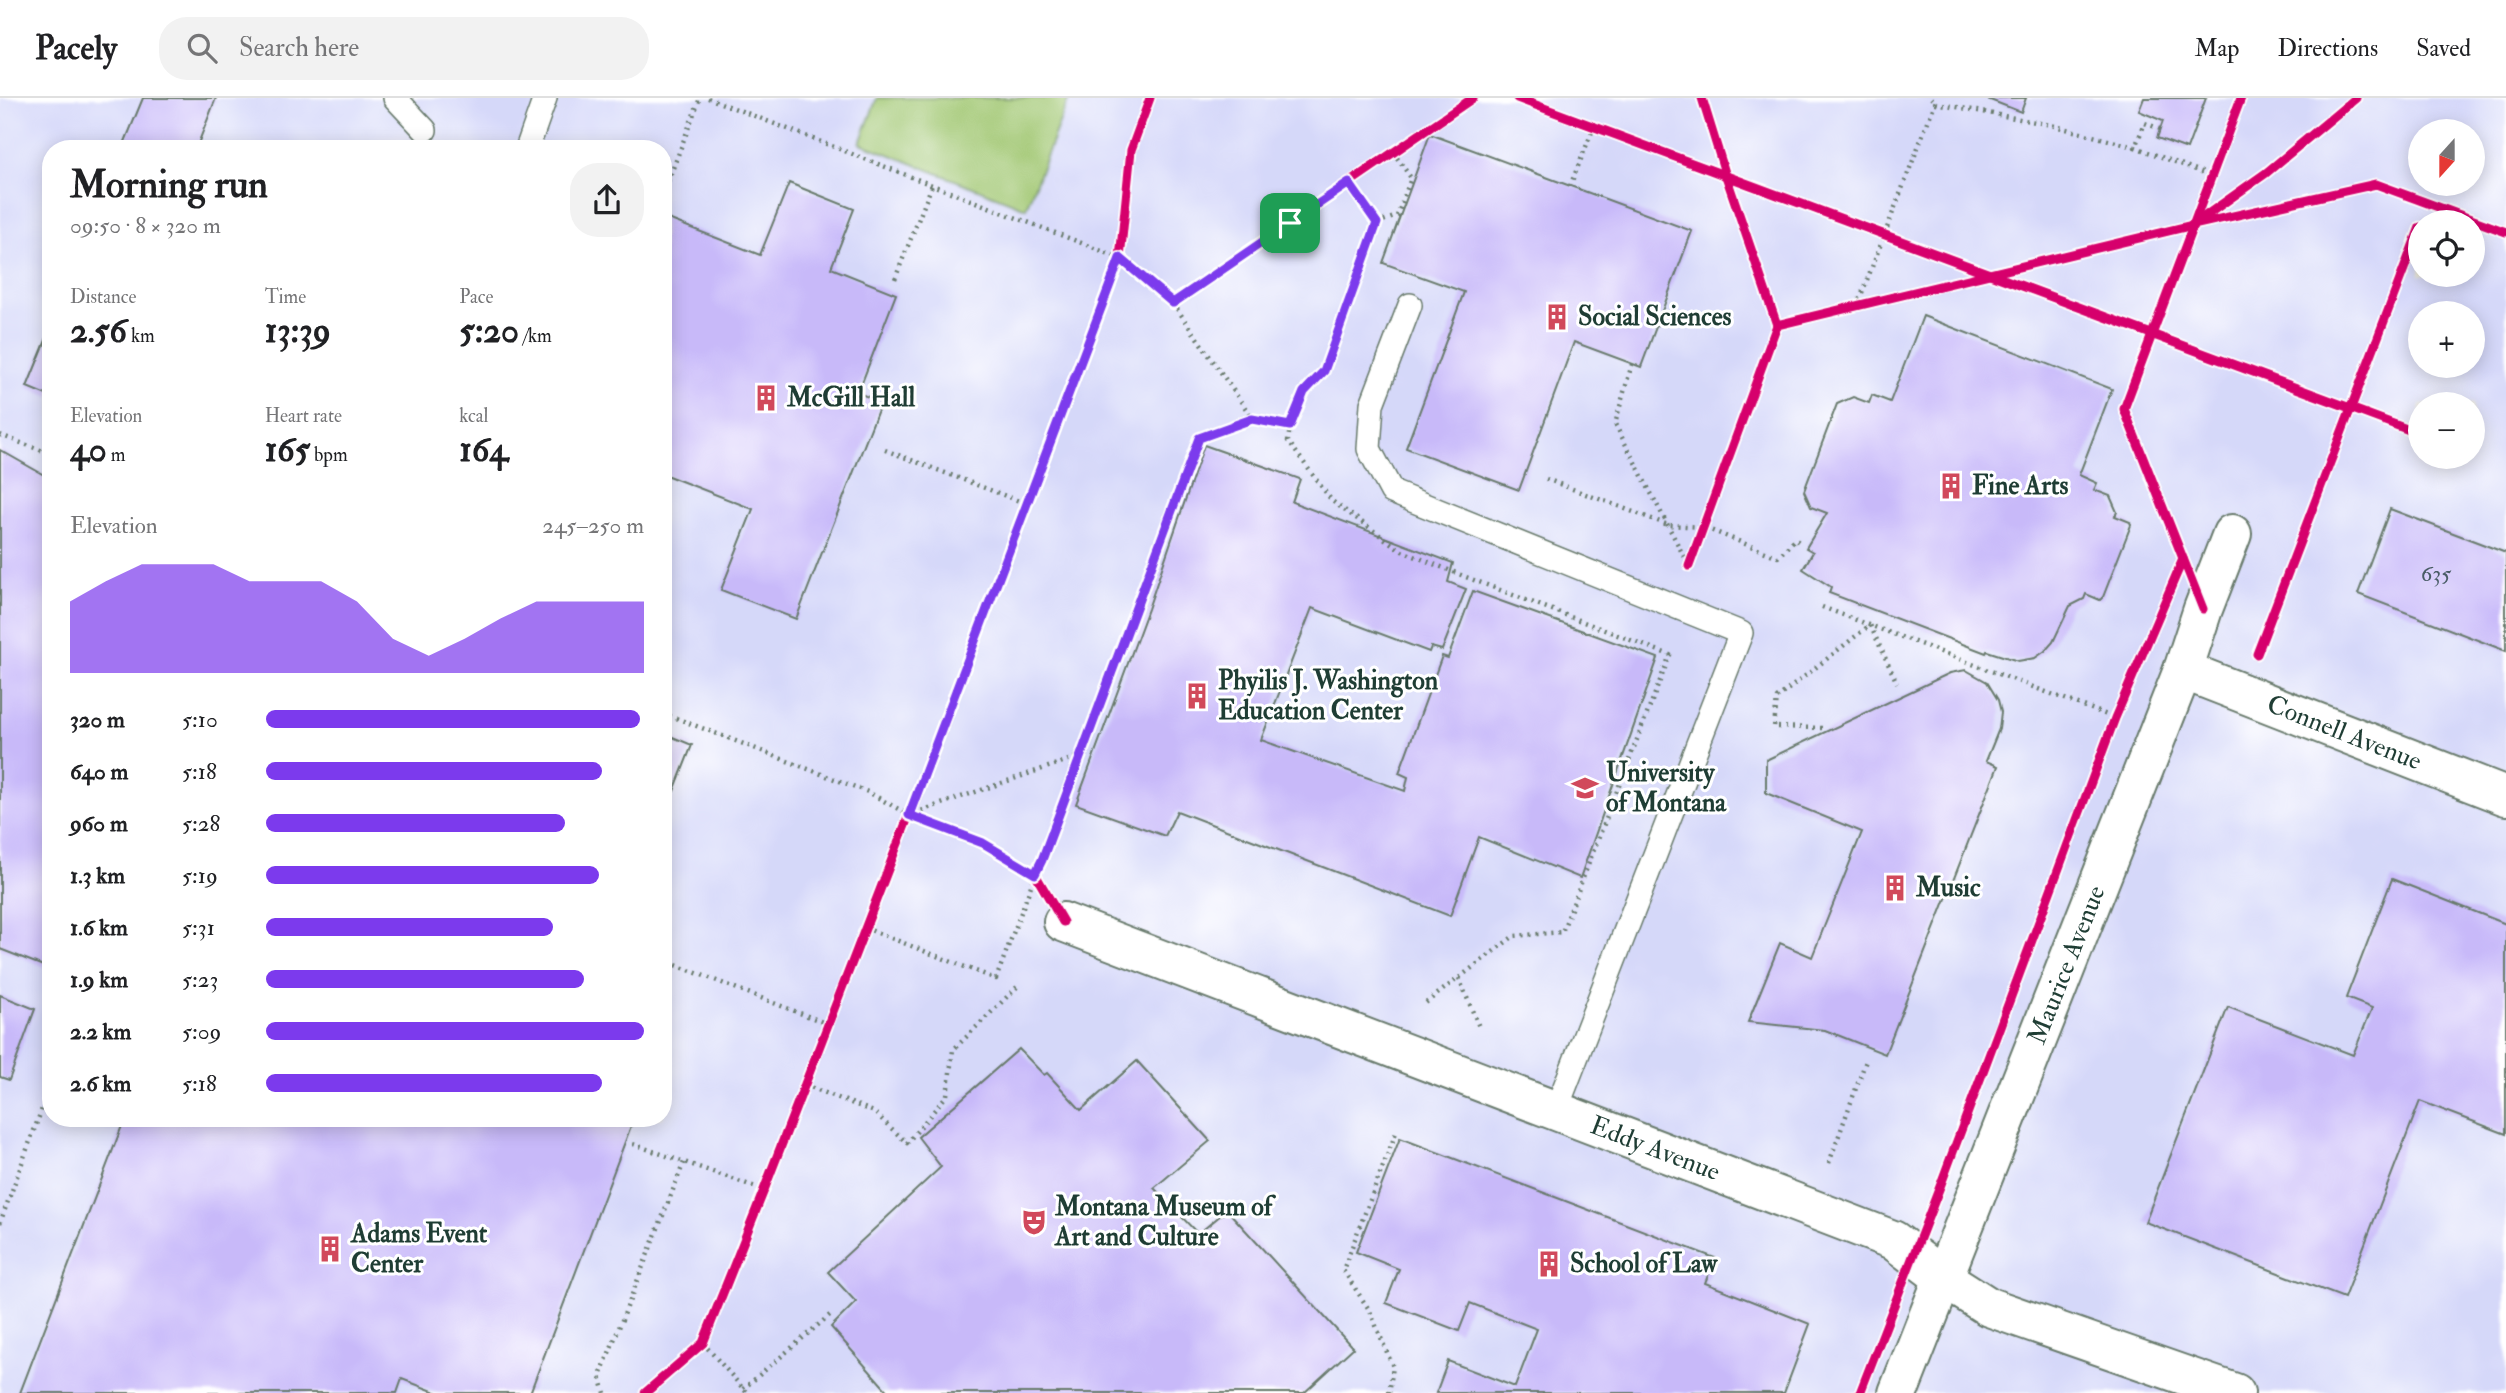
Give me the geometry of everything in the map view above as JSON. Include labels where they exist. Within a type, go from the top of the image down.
[{"type":"street","name":"Maurice Avenue","points":[[1898,1393],[2183,670],[2232,534]]},
{"type":"street","name":"Connell Avenue","points":[[2183,670],[2506,796]]},
{"type":"street","name":"Eddy Avenue","points":[[1063,922],[1893,1240],[1942,1277],[1989,1307],[2235,1393]]},
{"type":"lane","points":[[396,98],[425,130]]},
{"type":"lane","points":[[530,140],[545,98]]},
{"type":"lane","points":[[1410,305],[1373,404],[1369,449],[1392,492],[1741,632],[1556,1110]]},
{"type":"path","points":[[672,171],[700,98]]},
{"type":"path","points":[[708,98],[1120,258],[1131,267]]},
{"type":"path","points":[[1931,98],[2051,125],[2135,148],[2212,176]]},
{"type":"path","points":[[1857,306],[1937,100]]},
{"type":"path","points":[[1570,186],[1598,117]]},
{"type":"path","points":[[1581,122],[1606,132]]},
{"type":"path","points":[[2135,148],[2145,123],[2160,128]]},
{"type":"path","points":[[1382,160],[1405,144]]},
{"type":"path","points":[[1377,223],[1397,216],[1411,178],[1394,152]]},
{"type":"path","points":[[2207,188],[2217,163]]},
{"type":"path","points":[[1338,190],[1360,175]]},
{"type":"path","points":[[1349,183],[1377,223]]},
{"type":"path","points":[[895,279],[932,185]]},
{"type":"path","points":[[1377,223],[1324,371],[1304,392],[1290,426],[1288,441],[1332,501],[1402,551],[1670,655],[1562,932],[1514,936],[1423,1005]]},
{"type":"path","points":[[1871,230],[1896,239]]},
{"type":"path","points":[[1115,271],[1121,244]]},
{"type":"path","points":[[1162,294],[1173,303],[1252,419]]},
{"type":"path","points":[[1173,303],[1184,295]]},
{"type":"path","points":[[1843,309],[1870,303]]},
{"type":"path","points":[[1632,364],[1615,424],[1689,566]]},
{"type":"path","points":[[865,928],[996,979],[1199,438],[1252,419],[1290,426]]},
{"type":"path","points":[[0,435],[42,451]]},
{"type":"path","points":[[885,450],[1027,504]]},
{"type":"path","points":[[1546,480],[1668,526],[1703,527],[1778,557],[1794,539],[1800,543]]},
{"type":"path","points":[[1022,517],[1032,491]]},
{"type":"path","points":[[1698,540],[1708,514]]},
{"type":"path","points":[[1689,566],[1693,553]]},
{"type":"path","points":[[1822,607],[2115,718]]},
{"type":"path","points":[[1870,625],[1897,683]]},
{"type":"path","points":[[1822,728],[1774,727],[1777,698],[1870,625]]},
{"type":"path","points":[[2110,730],[2120,705]]},
{"type":"path","points":[[672,716],[868,792],[921,820]]},
{"type":"path","points":[[909,815],[1081,756]]},
{"type":"path","points":[[904,827],[914,802]]},
{"type":"path","points":[[1025,868],[1035,874],[1063,922]]},
{"type":"path","points":[[860,940],[870,916]]},
{"type":"path","points":[[672,963],[828,1024]]},
{"type":"path","points":[[1458,978],[1479,1027]]},
{"type":"path","points":[[805,1085],[874,1112],[907,1143],[947,1096],[953,1050],[1017,987]]},
{"type":"path","points":[[823,1036],[832,1012]]},
{"type":"path","points":[[1829,1163],[1867,1058]]},
{"type":"path","points":[[800,1096],[809,1073]]},
{"type":"path","points":[[0,1223],[42,1109]]},
{"type":"path","points":[[1389,1393],[1392,1367],[1370,1311],[1343,1270],[1397,1130]]},
{"type":"path","points":[[633,1144],[764,1190]]},
{"type":"path","points":[[605,1393],[600,1376],[684,1162]]},
{"type":"path","points":[[759,1203],[768,1178]]},
{"type":"path","points":[[704,1343],[745,1391],[831,1314]]},
{"type":"path","points":[[694,1352],[704,1343],[708,1331]]},
{"type":"shaded area","name":"University of Montana","points":[[0,98],[2506,98],[2506,1393],[0,1393]]},
{"type":"green space","points":[[877,98],[1069,98],[1026,208],[860,143]]},
{"type":"building","points":[[143,98],[216,98],[200,140],[126,140]]},
{"type":"building","points":[[1985,98],[2026,98],[2021,112]]},
{"type":"building","points":[[2144,98],[2206,98],[2187,149],[2157,138],[2163,121],[2139,111]]},
{"type":"building","name":"Social Sciences","points":[[1430,134],[1692,231],[1641,367],[1574,342],[1519,490],[1406,448],[1464,292],[1383,263]]},
{"type":"building","name":"McGill Hall","points":[[789,183],[854,209],[831,268],[896,294],[858,393],[881,402],[796,619],[721,590],[753,509],[672,478],[672,221],[760,255]]},
{"type":"building","name":"Fine Arts","points":[[1923,316],[2112,389],[2079,475],[2097,483],[2094,490],[2110,496],[2117,512],[2115,516],[2130,522],[2131,525],[2103,597],[2100,600],[2086,594],[2084,599],[2070,606],[2053,642],[2035,658],[2018,661],[1987,651],[1986,653],[1829,593],[1831,587],[1803,569],[1813,552],[1806,548],[1827,513],[1811,507],[1804,491],[1837,404],[1853,397],[1869,403],[1872,395],[1890,402]]},
{"type":"building","points":[[42,350],[42,393],[27,387]]},
{"type":"building","name":"Phyilis J. Washington Education Center","points":[[1204,445],[1300,479],[1292,502],[1453,563],[1448,582],[1466,589],[1442,650],[1431,647],[1429,652],[1312,608],[1261,740],[1405,791],[1408,777],[1399,773],[1442,656],[1448,658],[1473,591],[1658,658],[1580,878],[1479,837],[1450,916],[1177,811],[1165,836],[1076,804],[1148,609]]},
{"type":"building","points":[[0,450],[42,474],[42,965],[0,949]]},
{"type":"building","points":[[2390,509],[2506,553],[2506,651],[2358,594]]},
{"type":"building","name":"Music","points":[[1966,670],[1987,682],[1998,700],[2001,712],[1999,729],[1986,761],[1998,766],[1885,1054],[1825,1030],[1748,1022],[1780,943],[1812,957],[1862,832],[1766,793],[1766,760],[1950,673]]},
{"type":"building","points":[[672,737],[692,745],[674,791],[672,790]]},
{"type":"building","points":[[2392,879],[2506,924],[2506,1134],[2420,1101],[2344,1298],[2145,1222],[2228,1007],[2353,1055],[2372,1008],[2346,998]]},
{"type":"building","points":[[0,995],[35,1009],[9,1080],[0,1077]]},
{"type":"building","name":"Montana Museum of Art and Culture","points":[[1019,1049],[1044,1075],[1047,1073],[1081,1110],[1137,1061],[1210,1141],[1154,1188],[1198,1234],[1227,1210],[1353,1348],[1304,1393],[889,1393],[831,1327],[856,1302],[828,1272],[941,1167],[918,1137]]},
{"type":"building","name":"Adams Event Center","points":[[122,1127],[631,1127],[530,1393],[438,1393],[402,1379],[397,1393],[20,1393]]},
{"type":"building","name":"School of Law","points":[[1400,1138],[1715,1258],[1705,1283],[1810,1324],[1784,1393],[1436,1393],[1448,1361],[1515,1387],[1537,1329],[1470,1303],[1459,1331],[1386,1303],[1399,1269],[1356,1252]]},
{"type":"cycle path","points":[[645,1393],[703,1343],[764,1190],[1120,258],[1131,150],[1150,98]]},
{"type":"cycle path","points":[[1120,258],[1173,303],[1473,98]]},
{"type":"cycle path","points":[[1517,98],[2408,430]]},
{"type":"cycle path","points":[[1689,566],[1777,325],[1702,98]]},
{"type":"cycle path","points":[[2203,609],[2124,409],[2241,98]]},
{"type":"cycle path","points":[[2201,219],[2266,173],[2356,98]]},
{"type":"cycle path","points":[[1777,325],[2376,184],[2506,232]]},
{"type":"cycle path","points":[[2257,654],[2408,258]]},
{"type":"cycle path","points":[[1860,1393],[2115,718],[2183,559]]},
{"type":"cycle path","points":[[909,815],[983,843],[1035,874],[1063,922]]},
{"type":"place","name":"Social Sciences","points":[[1557,317]]},
{"type":"place","name":"McGill Hall","points":[[766,398]]},
{"type":"place","name":"Fine Arts","points":[[1951,486]]},
{"type":"place","name":"Phyilis J. Washington Education Center","points":[[1197,696]]},
{"type":"place","name":"University of Montana","points":[[1585,788]]},
{"type":"place","name":"Music","points":[[1895,888]]},
{"type":"place","name":"Montana Museum of Art and Culture","points":[[1034,1222]]},
{"type":"place","name":"Adams Event Center","points":[[330,1249]]},
{"type":"place","name":"School of Law","points":[[1549,1264]]},
{"type":"route","points":[[1349,183],[1377,223],[1324,371],[1304,392],[1290,426],[1252,419],[1199,438],[1035,874],[983,843],[909,815],[1120,258],[1173,303],[1290,223],[1349,183]]}]
